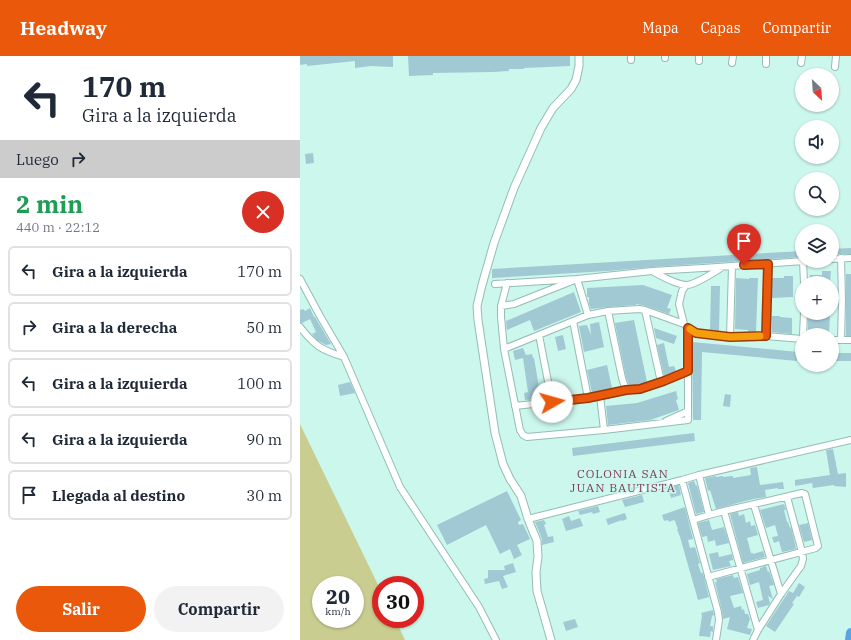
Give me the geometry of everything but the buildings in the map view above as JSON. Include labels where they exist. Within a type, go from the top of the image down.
[{"type":"street","points":[[552,640],[537,590],[537,541],[521,496],[510,479],[503,464],[495,433],[480,340],[478,306],[482,285],[494,243],[514,188],[541,128],[553,108],[571,90],[576,80],[580,56]]},
{"type":"street","points":[[732,63],[733,56]]},
{"type":"street","points":[[766,56],[766,64]]},
{"type":"street","points":[[801,63],[802,56]]},
{"type":"street","points":[[835,67],[836,56]]},
{"type":"street","points":[[851,258],[841,258],[841,340],[851,340]]},
{"type":"street","points":[[495,284],[577,279],[652,271],[795,262]]},
{"type":"street","points":[[766,336],[768,264]]},
{"type":"street","points":[[730,337],[732,266]]},
{"type":"street","points":[[652,271],[679,284],[690,285],[723,267]]},
{"type":"street","points":[[300,279],[344,356],[400,486],[478,607],[496,640]]},
{"type":"street","points":[[501,306],[514,304],[577,279]]},
{"type":"street","points":[[577,279],[588,315]]},
{"type":"street","points":[[507,283],[501,306],[504,349],[520,430],[523,435],[527,437],[688,420],[686,326],[679,304],[682,291],[686,285]]},
{"type":"street","points":[[504,349],[588,315],[608,311],[639,309],[686,326],[696,333],[730,337],[766,336],[795,339]]},
{"type":"street","points":[[644,310],[662,382]]},
{"type":"street","points":[[608,311],[626,390]]},
{"type":"street","points":[[573,321],[588,398]]},
{"type":"street","points":[[300,327],[311,341],[318,346],[332,353],[344,356]]},
{"type":"street","points":[[539,335],[552,402]]},
{"type":"street","points":[[515,406],[588,398],[626,390],[640,389],[688,371]]},
{"type":"street","points":[[600,396],[604,430]]},
{"type":"street","points":[[528,519],[699,475],[851,440]]},
{"type":"street","points":[[699,475],[709,515]]},
{"type":"street","points":[[682,480],[719,616],[716,640]]},
{"type":"street","points":[[693,520],[802,493],[805,494],[818,546],[816,548],[708,577]]},
{"type":"street","points":[[753,640],[781,594],[801,566],[802,552],[786,497]]},
{"type":"street","points":[[754,505],[781,594]]},
{"type":"street","points":[[724,512],[758,630]]},
{"type":"green space","points":[[300,424],[374,576],[372,576],[372,628],[399,628],[405,640],[300,640]]},
{"type":"waterway","points":[[850,640],[851,633]]},
{"type":"slow traffic","points":[[690,329],[696,333],[730,337],[760,336]]},
{"type":"district","name":"COLONIA SAN JUAN BAUTISTA","points":[[623,481]]},
{"type":"route","points":[[552,402],[588,398],[626,390],[640,389],[688,371],[688,328],[696,333],[730,337],[766,336],[768,264],[744,265]]}]
